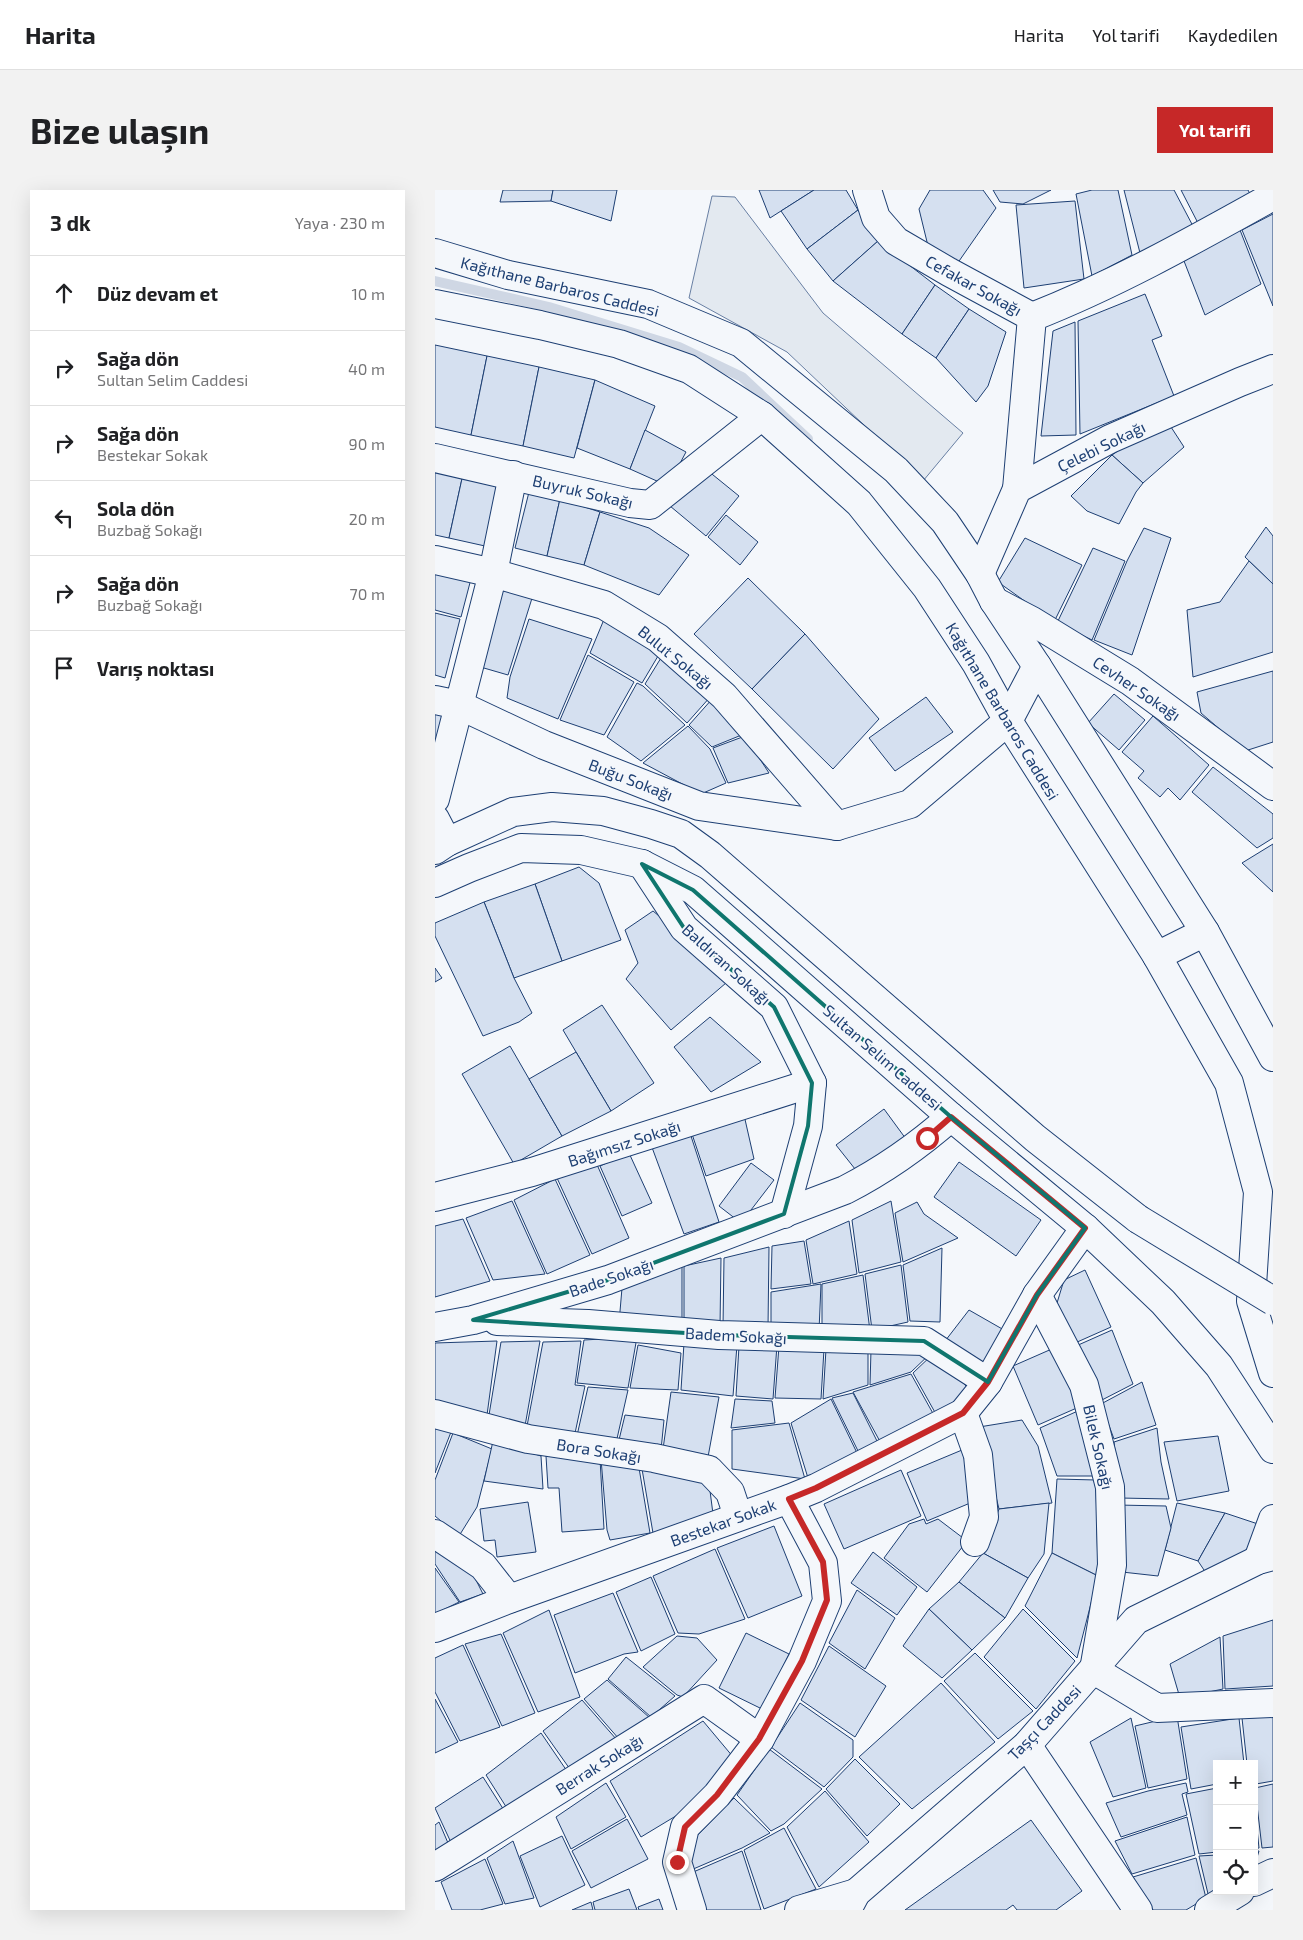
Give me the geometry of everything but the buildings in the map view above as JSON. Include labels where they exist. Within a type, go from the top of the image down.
[{"type":"street","name":"Cefakar Sokağı","points":[[867,190],[876,218],[896,241],[949,272],[1032,316],[1017,489]]},
{"type":"street","points":[[1032,316],[1073,301],[1147,265],[1271,194]]},
{"type":"street","name":"Kağıthane Barbaros Caddesi","points":[[435,253],[508,275],[648,304],[741,343],[896,470],[945,522],[980,574],[994,601],[1205,932],[1273,1057]]},
{"type":"street","name":"Kağıthane Barbaros Caddesi","points":[[435,304],[540,325],[619,344],[689,369],[762,416],[859,503],[915,572],[975,662],[1008,722],[1157,956],[1229,1082],[1259,1192],[1251,1300],[1273,1373]]},
{"type":"street","name":"Çelebi Sokağı","points":[[1017,489],[1111,439],[1273,369]]},
{"type":"street","name":"Buyruk Sokağı","points":[[435,458],[630,503],[650,505],[762,416]]},
{"type":"street","points":[[435,799],[447,703],[493,573],[513,475]]},
{"type":"street","points":[[980,574],[1017,489]]},
{"type":"street","name":"Bulut Sokağı","points":[[435,560],[493,573],[604,605],[658,638],[724,696],[837,826]]},
{"type":"street","name":"Cevher Sokağı","points":[[994,601],[1032,621],[1130,681],[1273,786]]},
{"type":"street","points":[[837,826],[910,804],[1008,722],[1037,666]]},
{"type":"street","name":"Buğu Sokağı","points":[[447,703],[544,745],[699,806],[837,826]]},
{"type":"street","points":[[439,837],[513,812],[552,807],[603,811],[681,834],[710,855],[1035,1138],[1138,1219],[1273,1301]]},
{"type":"street","name":"Sultan Selim Caddesi","points":[[435,883],[521,848],[581,850],[642,864],[693,890],[951,1117],[1085,1228],[1163,1302],[1219,1366],[1273,1449]]},
{"type":"street","name":"Baldıran Sokağı","points":[[642,864],[684,928],[774,1007],[811,1083],[808,1126],[784,1214]]},
{"type":"street","points":[[1157,956],[1205,932]]},
{"type":"street","name":"Bağımsız Sokağı","points":[[435,1197],[532,1172],[811,1083]]},
{"type":"street","name":"Bade Sokağı","points":[[435,1327],[473,1320],[608,1280],[845,1190],[875,1175],[902,1158],[951,1117]]},
{"type":"street","name":"Bestekar Sokak","points":[[435,1628],[509,1599],[789,1499],[816,1488],[963,1413],[988,1382],[1037,1295],[1085,1228]]},
{"type":"street","name":"Bilek Sokağı","points":[[1037,1295],[1084,1385],[1110,1487],[1112,1565],[1094,1670]]},
{"type":"street","name":"Badem Sokağı","points":[[473,1320],[588,1324],[719,1335],[923,1341],[988,1382]]},
{"type":"street","points":[[963,1413],[978,1455],[984,1517],[975,1542]]},
{"type":"street","name":"Bora Sokağı","points":[[435,1414],[528,1439],[654,1458],[709,1470],[730,1492],[738,1516]]},
{"type":"street","points":[[691,1910],[677,1862],[685,1827],[717,1795],[759,1739],[802,1661],[827,1600],[823,1562],[789,1499]]},
{"type":"street","name":"Taşçı Caddesi","points":[[852,1902],[1027,1745],[1136,1620],[1266,1558],[1273,1519]]},
{"type":"street","points":[[435,1534],[483,1566],[509,1599]]},
{"type":"street","points":[[1094,1670],[1157,1708],[1273,1703]]},
{"type":"street","name":"Berrak Sokağı","points":[[435,1867],[704,1699],[759,1739]]},
{"type":"street","points":[[1027,1745],[1139,1910]]},
{"type":"street","points":[[1258,1880],[1273,1872]]},
{"type":"street","points":[[799,1910],[852,1902]]},
{"type":"highlighted area","points":[[642,864],[693,890],[951,1117],[1085,1228],[1037,1295],[988,1382],[924,1341],[719,1335],[473,1320],[608,1280],[784,1214],[808,1126],[812,1083],[774,1007],[684,928]]},
{"type":"shaded area","points":[[712,196],[735,197],[823,313],[963,433],[923,481],[787,352],[689,298]]},
{"type":"waterway","points":[[435,281],[549,307],[679,347],[742,377],[808,439]]},
{"type":"route","points":[[677,1862],[685,1827],[717,1795],[759,1739],[802,1661],[827,1600],[823,1562],[789,1499],[816,1488],[963,1413],[988,1382],[1037,1295],[1085,1228],[951,1117],[927,1138]]}]
